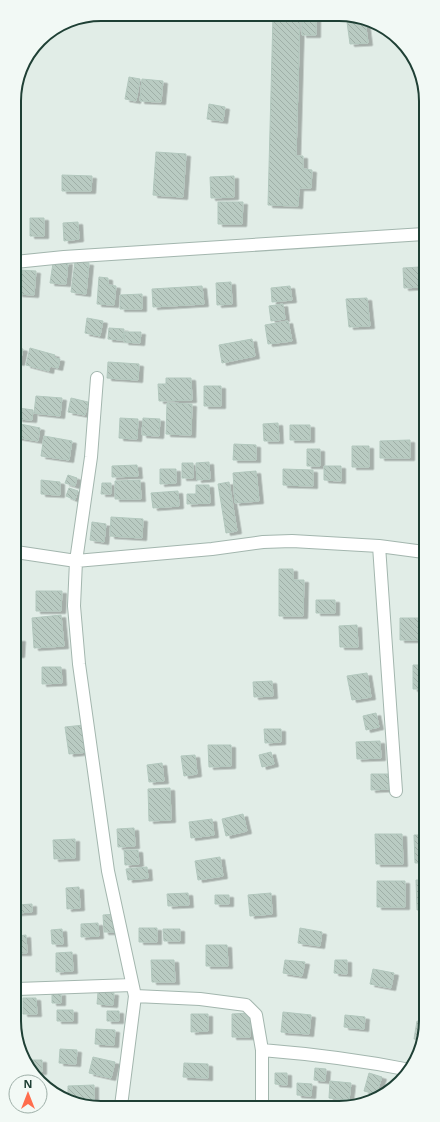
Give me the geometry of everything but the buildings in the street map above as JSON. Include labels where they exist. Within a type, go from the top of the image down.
[{"type":"street","points":[[21,261],[64,257],[419,234]]},
{"type":"street","points":[[97,378],[91,456],[76,561],[74,606],[79,664],[108,871],[133,991],[121,1101]]},
{"type":"street","points":[[21,553],[76,561],[212,549],[262,542],[324,542],[380,546],[419,551]]},
{"type":"street","points":[[380,546],[396,791]]},
{"type":"street","points":[[21,989],[133,991],[246,1005],[256,1015],[262,1050],[262,1101]]},
{"type":"street","points":[[262,1050],[314,1054],[366,1061],[404,1069]]}]
